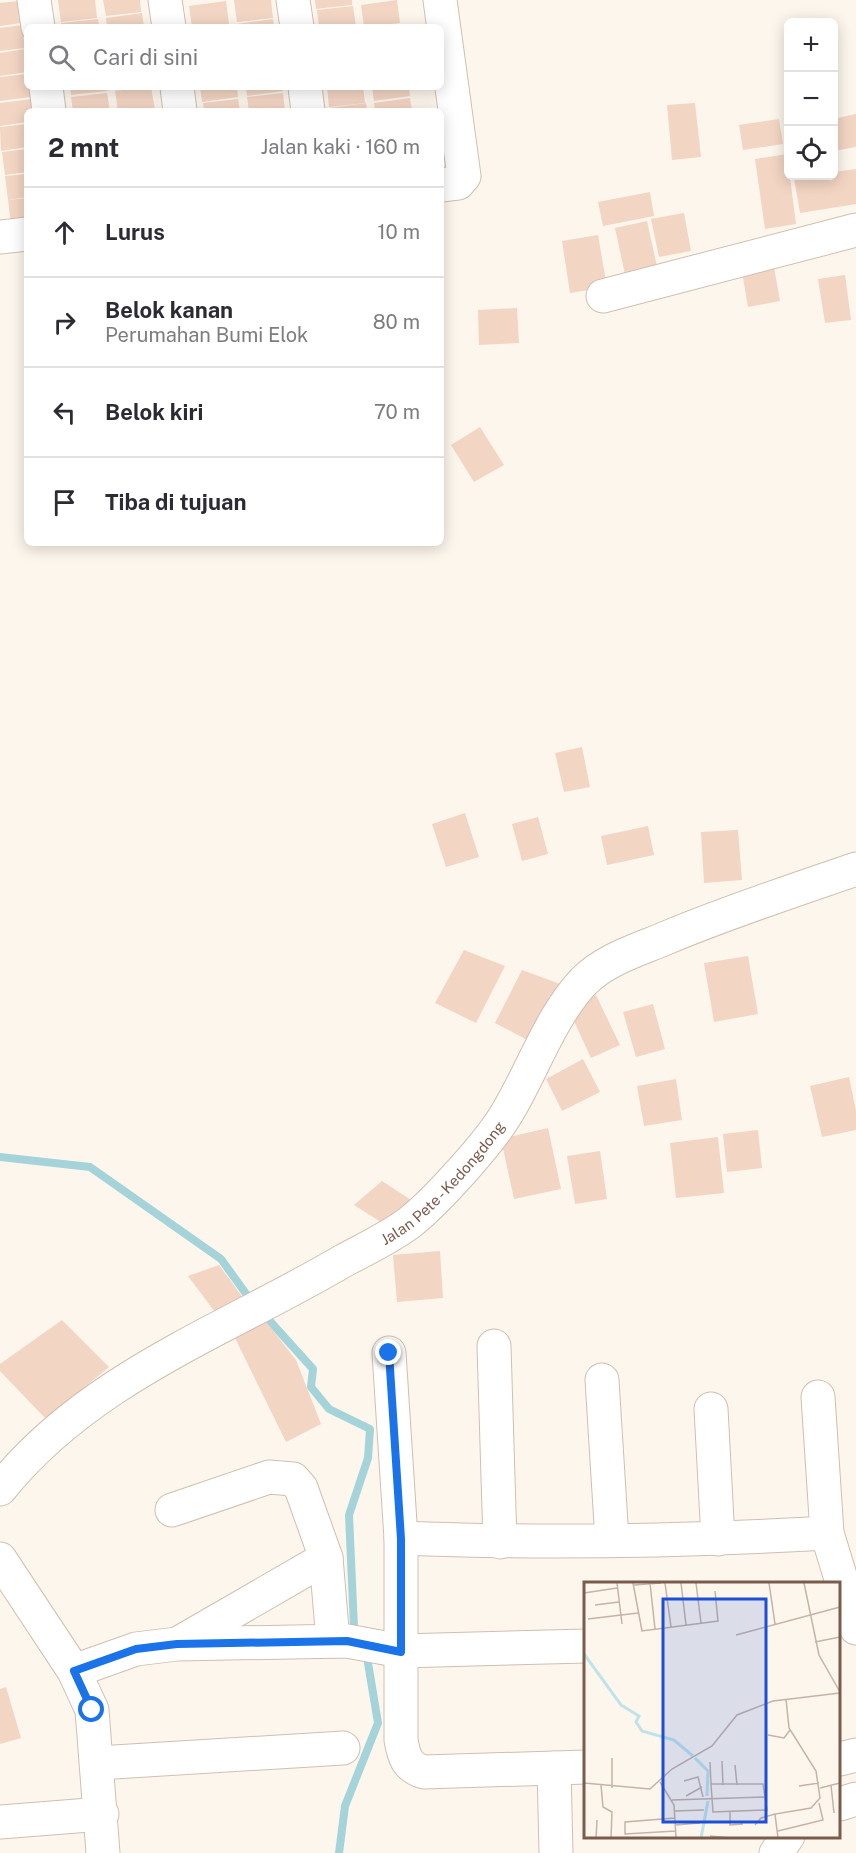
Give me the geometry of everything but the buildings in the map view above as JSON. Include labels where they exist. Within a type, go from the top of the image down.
[{"type":"street","points":[[34,0],[38,24]]},
{"type":"street","points":[[165,0],[169,24]]},
{"type":"street","points":[[293,0],[297,24]]},
{"type":"street","points":[[440,0],[443,24]]},
{"type":"street","points":[[444,29],[464,176],[458,183],[444,185]]},
{"type":"street","points":[[46,90],[50,108]]},
{"type":"street","points":[[177,90],[180,108]]},
{"type":"street","points":[[305,90],[308,108]]},
{"type":"street","points":[[603,296],[856,230]]},
{"type":"street","points":[[0,237],[24,234]]},
{"type":"street","name":"Jalan Pete - Kedongdong","points":[[0,1489],[19,1466],[79,1411],[127,1379],[173,1350],[274,1301],[410,1223],[453,1180],[506,1115],[569,999],[586,979],[612,960],[724,914],[856,869]]},
{"type":"street","points":[[494,1346],[500,1542]]},
{"type":"street","points":[[365,1645],[401,1539],[389,1353]]},
{"type":"street","points":[[602,1380],[612,1540]]},
{"type":"street","points":[[818,1397],[827,1533],[856,1628]]},
{"type":"street","points":[[711,1408],[718,1539]]},
{"type":"street","points":[[172,1510],[269,1477],[293,1479],[301,1488],[326,1558],[365,1645],[401,1740],[404,1757],[413,1769],[424,1772],[584,1767]]},
{"type":"street","points":[[401,1539],[500,1542],[718,1539],[827,1533]]},
{"type":"street","points":[[0,1558],[74,1671],[92,1710],[102,1814],[103,1853]]},
{"type":"street","points":[[177,1644],[326,1558]]},
{"type":"street","points":[[74,1671],[136,1649],[177,1644],[584,1646]]},
{"type":"street","points":[[98,1763],[343,1749]]},
{"type":"street","points":[[841,1759],[856,1755]]},
{"type":"street","points":[[554,1768],[556,1853]]},
{"type":"street","points":[[841,1804],[856,1799]]},
{"type":"street","points":[[0,1822],[102,1814]]},
{"type":"street","points":[[776,1853],[787,1838]]},
{"type":"waterway","points":[[0,1157],[90,1167],[221,1259],[252,1302]]},
{"type":"waterway","points":[[268,1319],[313,1369],[311,1387],[329,1409],[370,1429],[368,1458],[349,1515],[354,1627],[361,1634]]},
{"type":"waterway","points":[[339,1853],[345,1806],[378,1723],[366,1651]]},
{"type":"route","points":[[92,1710],[74,1671],[136,1649],[177,1644],[347,1641],[401,1652],[401,1539],[389,1353]]}]
